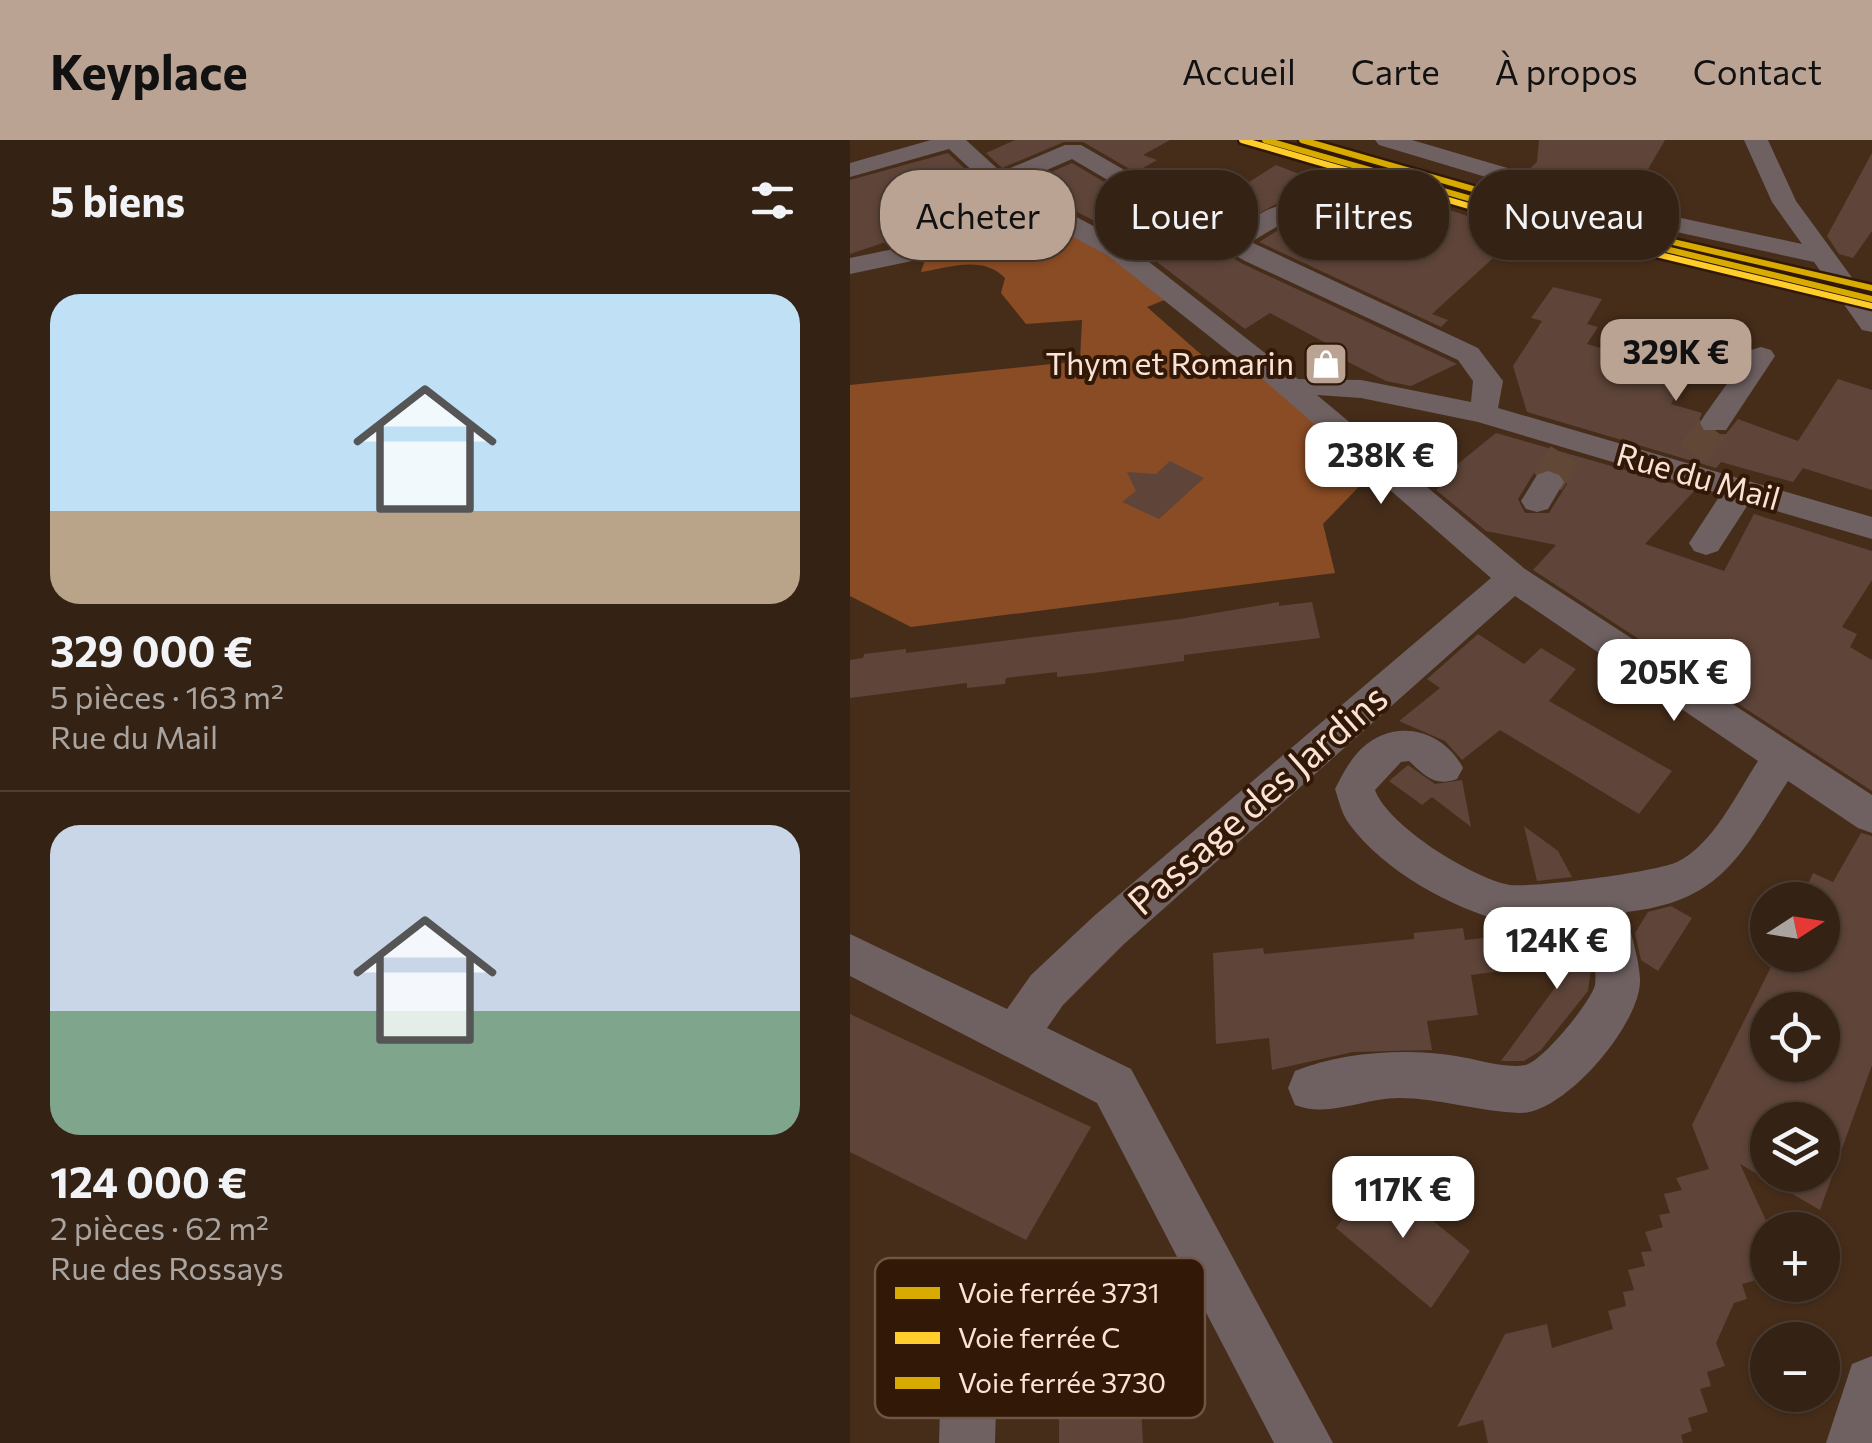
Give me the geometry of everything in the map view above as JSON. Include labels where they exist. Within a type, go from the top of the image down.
[{"type":"street","points":[[1387,140],[1721,234],[1824,256]]},
{"type":"street","points":[[1447,160],[1470,140]]},
{"type":"street","points":[[1756,140],[1784,202],[1872,324]]},
{"type":"street","points":[[850,170],[953,141],[985,170]]},
{"type":"street","points":[[1026,170],[1072,150],[1107,170]]},
{"type":"street","points":[[1075,228],[1116,249],[1290,389],[1512,578],[1872,816]]},
{"type":"street","points":[[1258,254],[1468,354],[1490,378],[1492,393],[1480,412]]},
{"type":"street","points":[[850,266],[880,260]]},
{"type":"street","points":[[1715,423],[1761,356]]},
{"type":"street","name":"Rue du Mail","points":[[1290,389],[1332,385],[1441,409],[1480,412],[1569,446],[1688,463],[1741,489],[1872,528]]},
{"type":"street","points":[[1706,542],[1741,489]]},
{"type":"street","name":"Passage des Jardins","points":[[1016,1035],[1047,990],[1109,930],[1512,578]]},
{"type":"street","points":[[1443,768],[1418,746],[1386,748],[1366,768],[1354,789],[1363,812],[1397,844],[1448,879],[1510,904],[1647,891],[1703,869],[1784,755]]},
{"type":"street","points":[[1312,1088],[1396,1075],[1450,1078],[1524,1090],[1553,1077],[1606,1016],[1618,982],[1601,896]]},
{"type":"street","points":[[850,954],[1114,1086],[1305,1443]]},
{"type":"street","points":[[1854,1443],[1872,1384]]},
{"type":"shaded area","points":[[1075,233],[1095,242],[1095,260],[1126,260],[1172,297],[1147,307],[1229,379],[1258,368],[1376,469],[1323,524],[1335,573],[911,627],[850,596],[850,385],[1080,361],[1082,320],[1026,324],[1001,293],[1005,278],[996,271],[966,264],[921,272],[925,260],[1075,260]]},
{"type":"building","points":[[1015,140],[1170,140],[1143,155],[1157,160],[1143,168],[1147,170],[1132,170],[1083,142],[1064,142],[1002,168],[986,153]]},
{"type":"building","points":[[1539,140],[1665,140],[1647,170],[1528,170],[1537,162]]},
{"type":"building","points":[[948,153],[966,170],[886,170]]},
{"type":"building","points":[[1872,153],[1872,231],[1853,258],[1839,254],[1827,236]]},
{"type":"building","points":[[1072,163],[1095,177],[1095,221],[1075,211],[1075,170],[1056,170]]},
{"type":"building","points":[[1276,165],[1289,170],[1278,170],[1278,203],[1258,214],[1258,176]]},
{"type":"building","points":[[880,172],[880,244],[850,254],[850,180]]},
{"type":"building","points":[[1449,210],[1469,217],[1469,260],[1491,260],[1432,314],[1448,320],[1441,327],[1298,260],[1449,260]]},
{"type":"building","points":[[1278,230],[1278,251],[1259,242]]},
{"type":"building","points":[[1154,260],[1236,260],[1457,364],[1411,386],[1386,381],[1330,353],[1337,349],[1270,313],[1245,329]]},
{"type":"building","points":[[1553,287],[1602,299],[1587,324],[1598,327],[1587,344],[1645,361],[1650,354],[1691,365],[1671,404],[1702,413],[1697,425],[1704,434],[1726,434],[1738,419],[1798,441],[1838,379],[1872,390],[1872,490],[1803,468],[1793,482],[1721,462],[1716,468],[1527,412],[1513,366],[1542,321],[1531,318]]},
{"type":"building","points":[[1496,433],[1695,490],[1645,544],[1724,571],[1754,514],[1872,551],[1872,580],[1842,627],[1857,634],[1850,647],[1872,660],[1872,791],[1533,570],[1556,545],[1486,531],[1436,490],[1453,474],[1449,471]],"holes":[[[1547,467],[1562,473],[1567,484],[1549,513],[1525,513],[1518,499],[1534,473]]]},
{"type":"building","points":[[1170,461],[1204,478],[1159,519],[1122,502],[1136,491],[1127,472],[1156,474]]},
{"type":"building","points":[[1279,602],[1279,606],[1312,602],[1320,638],[1184,655],[1184,661],[1094,673],[1057,677],[1057,672],[1006,678],[1005,684],[967,688],[967,683],[850,698],[850,660],[863,658],[864,654],[906,649],[906,653],[1180,619]]},
{"type":"building","points":[[1478,634],[1524,664],[1541,648],[1576,669],[1549,701],[1672,771],[1639,814],[1500,730],[1462,760],[1445,741],[1399,721],[1440,688],[1427,679]]},
{"type":"building","points":[[1408,765],[1435,784],[1462,780],[1471,827],[1432,797],[1422,805],[1389,781]]},
{"type":"building","points":[[1524,826],[1558,851],[1572,877],[1537,881]]},
{"type":"building","points":[[1861,833],[1872,836],[1872,1065],[1840,1154],[1840,1102],[1750,1102],[1750,1170],[1740,1164],[1762,1212],[1750,1212],[1750,1282],[1742,1284],[1747,1299],[1734,1303],[1716,1343],[1725,1366],[1707,1372],[1711,1386],[1700,1389],[1708,1412],[1688,1418],[1692,1431],[1681,1435],[1683,1443],[1488,1443],[1483,1420],[1457,1427],[1505,1334],[1547,1324],[1552,1348],[1613,1329],[1608,1311],[1626,1306],[1623,1292],[1634,1290],[1628,1270],[1645,1266],[1641,1252],[1652,1251],[1645,1232],[1663,1227],[1659,1215],[1670,1213],[1664,1194],[1682,1190],[1676,1178],[1709,1169],[1692,1125],[1750,1009],[1750,1082],[1840,1082],[1840,992],[1758,992],[1768,972],[1840,972],[1840,882],[1833,882]]},
{"type":"building","points":[[1813,873],[1833,882],[1809,882]]},
{"type":"building","points":[[1671,906],[1692,918],[1658,971],[1641,960],[1635,933],[1648,912]]},
{"type":"building","points":[[1580,920],[1591,969],[1588,991],[1540,1051],[1524,1061],[1501,1061],[1573,963],[1558,965],[1548,925]]},
{"type":"building","points":[[1463,928],[1465,940],[1494,937],[1501,971],[1471,975],[1478,1015],[1427,1021],[1432,1050],[1353,1052],[1272,1070],[1269,1038],[1216,1044],[1213,953],[1263,948],[1264,954],[1414,939],[1414,933]]},
{"type":"building","points":[[850,1014],[1091,1127],[1026,1240],[850,1152]]},
{"type":"building","points":[[1376,1174],[1470,1251],[1431,1308],[1336,1228]]},
{"type":"building","points":[[1789,1192],[1826,1192],[1820,1210]]},
{"type":"building","points":[[1059,1418],[1142,1418],[1143,1443],[1059,1443]]},
{"type":"tunnel","points":[[1693,454],[1715,423]]},
{"type":"tunnel","points":[[1548,482],[1566,452]]},
{"type":"rail line","name":"C","points":[[1242,140],[1527,223],[1872,306]]},
{"type":"rail line","name":"3731","points":[[1265,140],[1534,217],[1872,299]]},
{"type":"rail line","name":"3730","points":[[1302,140],[1595,224],[1872,288]]},
{"type":"place","name":"Thym et Romarin","points":[[1326,364]]}]
